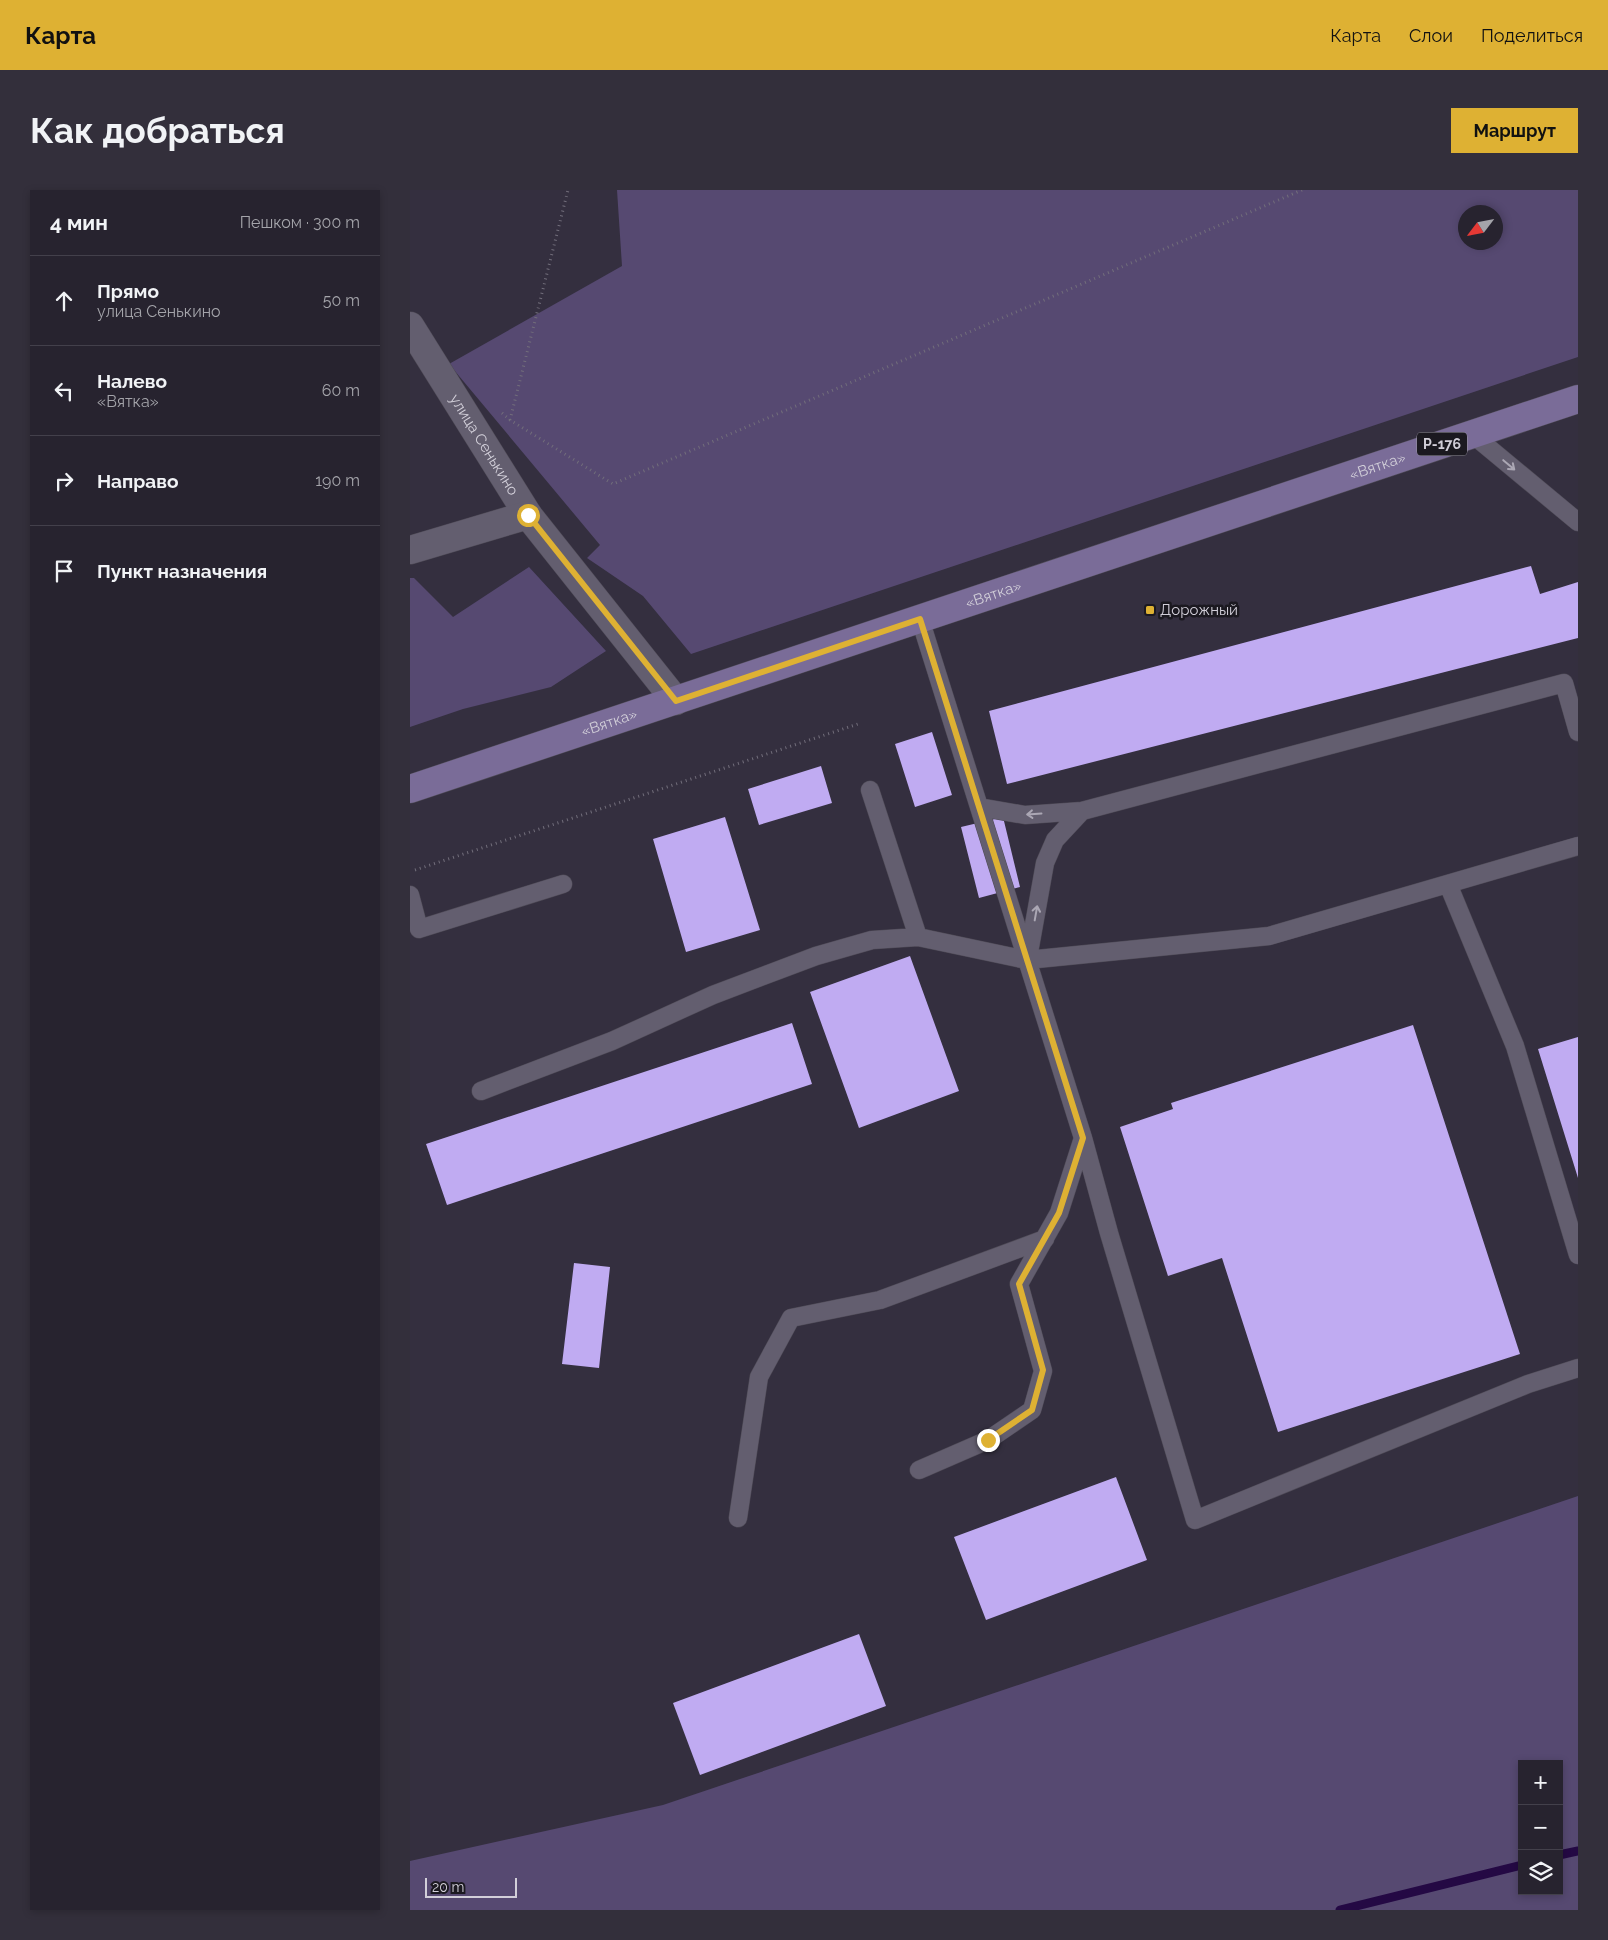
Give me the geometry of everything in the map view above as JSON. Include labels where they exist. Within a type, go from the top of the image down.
[{"type":"main road","name":"«Вятка»","points":[[410,789],[1578,400]]},
{"type":"street","name":"улица Сенькино","points":[[410,326],[528,515],[676,701]]},
{"type":"street","points":[[410,550],[528,515]]},
{"type":"lane","points":[[1472,434],[1578,522]]},
{"type":"lane","points":[[920,619],[1083,1138],[1109,1234],[1195,1520],[1528,1384],[1578,1368]]},
{"type":"lane","points":[[979,807],[1025,814],[1082,811],[1564,683],[1578,732]]},
{"type":"lane","points":[[870,790],[918,937]]},
{"type":"lane","points":[[1027,960],[1045,863],[1055,840],[1082,811]]},
{"type":"lane","points":[[481,1091],[612,1041],[713,995],[816,956],[872,940],[918,937],[1027,960],[1270,936],[1578,846]]},
{"type":"lane","points":[[410,895],[419,929],[562,884]]},
{"type":"lane","points":[[1448,884],[1514,1046],[1578,1254]]},
{"type":"lane","points":[[919,1470],[988,1440],[1032,1410],[1043,1370],[1019,1284],[1059,1213],[1083,1138]]},
{"type":"lane","points":[[738,1518],[759,1377],[791,1318],[880,1300],[1044,1238]]},
{"type":"path","points":[[510,420],[568,190]]},
{"type":"path","points":[[495,407],[510,420],[613,484],[1302,190]]},
{"type":"path","points":[[410,872],[858,724]]},
{"type":"shaded area","points":[[617,190],[1578,190],[1578,357],[691,654],[643,596],[587,558],[600,545],[449,364],[622,266]]},
{"type":"shaded area","points":[[529,567],[606,651],[551,687],[463,709],[410,727],[410,578],[414,578],[453,617]]},
{"type":"shaded area","points":[[1578,1496],[1578,1910],[410,1910],[410,1861],[663,1805]]},
{"type":"building","points":[[1531,566],[1540,594],[1578,582],[1578,638],[1007,784],[989,711]]},
{"type":"building","points":[[932,732],[952,795],[915,807],[895,744]]},
{"type":"building","points":[[821,766],[832,803],[759,825],[748,789]]},
{"type":"building","points":[[725,817],[760,930],[686,952],[653,839]]},
{"type":"building","points":[[1003,817],[1020,887],[979,898],[961,827]]},
{"type":"building","points":[[910,956],[959,1091],[859,1128],[810,992]]},
{"type":"building","points":[[792,1023],[812,1084],[447,1205],[426,1144]]},
{"type":"building","points":[[1413,1025],[1520,1354],[1278,1432],[1222,1258],[1168,1276],[1120,1127],[1173,1109],[1171,1103]]},
{"type":"building","points":[[1578,1037],[1578,1178],[1538,1049]]},
{"type":"building","points":[[574,1263],[610,1267],[599,1368],[562,1364]]},
{"type":"building","points":[[1116,1477],[1147,1560],[986,1620],[954,1537]]},
{"type":"building","points":[[859,1634],[886,1706],[700,1775],[673,1703]]},
{"type":"waterway","points":[[1563,1854],[1578,1851]]},
{"type":"waterway","points":[[1340,1910],[1518,1866]]},
{"type":"place","name":"Дорожный","points":[[1150,610]]},
{"type":"route","points":[[528,515],[676,701],[920,619],[1083,1138],[1059,1213],[1019,1284],[1043,1370],[1032,1410],[988,1440]]}]
